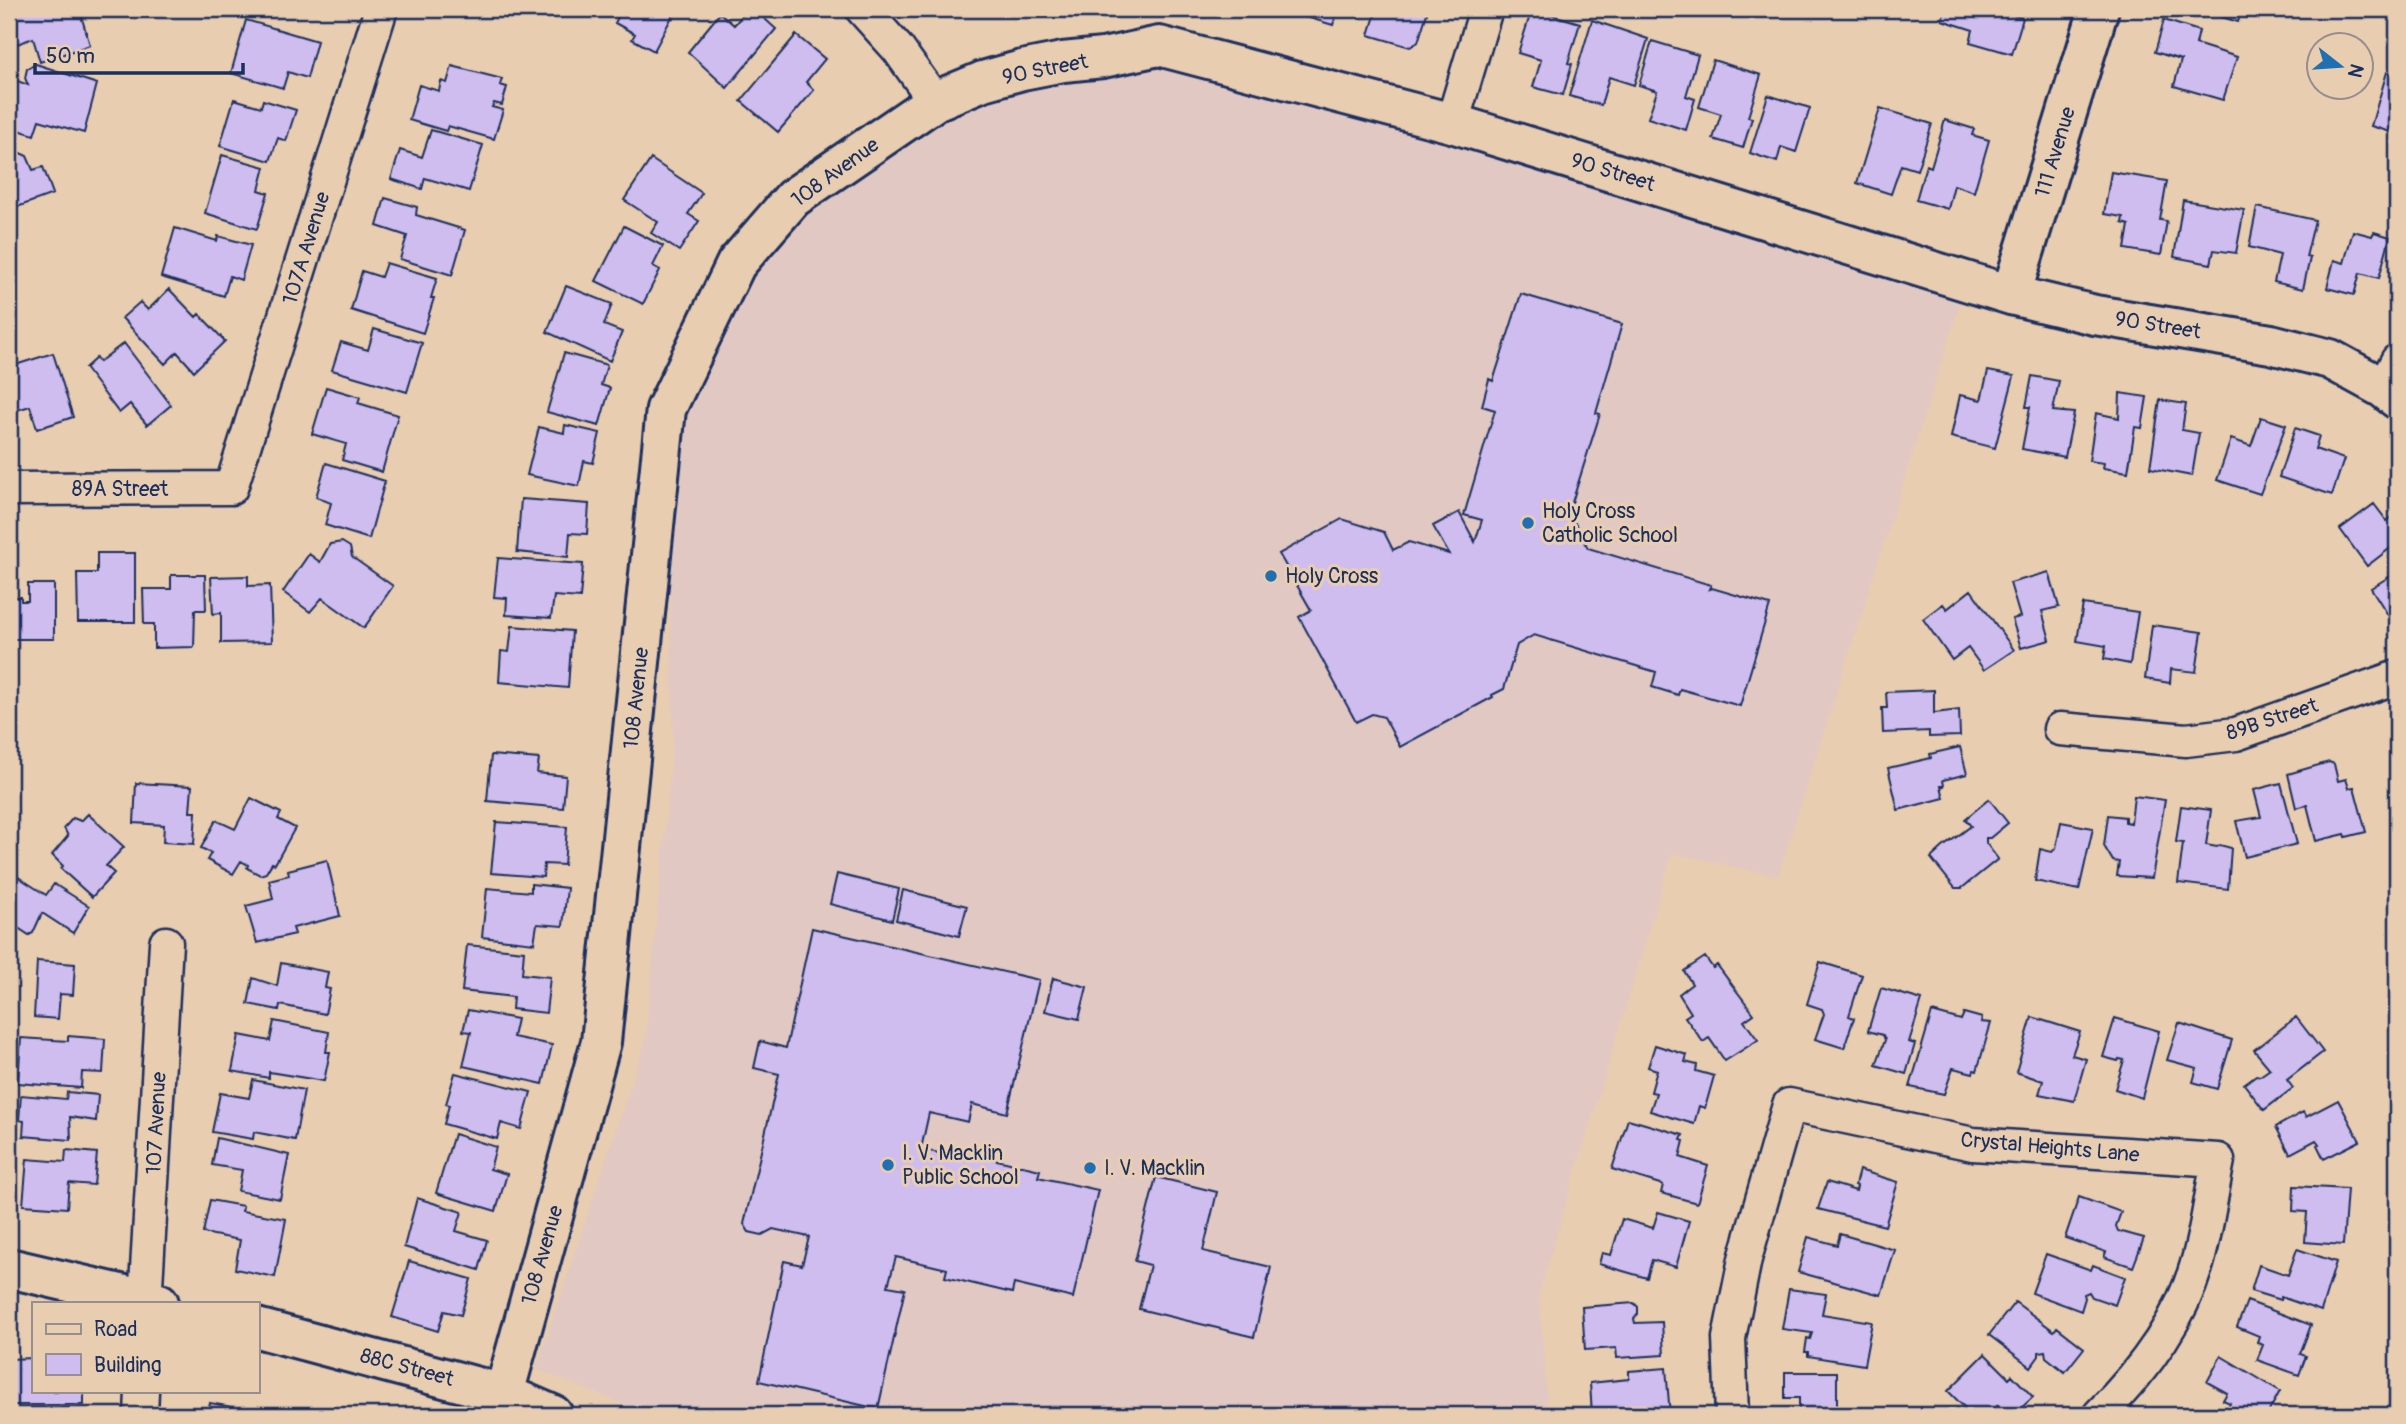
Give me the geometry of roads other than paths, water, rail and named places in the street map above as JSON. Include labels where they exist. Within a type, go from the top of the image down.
[{"type":"street","name":"107A Avenue","points":[[231,488],[381,9]]},
{"type":"street","points":[[862,9],[898,49],[935,101]]},
{"type":"street","points":[[1452,123],[1486,9]]},
{"type":"street","name":"111 Avenue","points":[[2011,295],[2099,9]]},
{"type":"street","name":"90 Street","points":[[935,101],[983,81],[1022,70],[1103,58],[1159,46],[1452,123],[2011,295],[2095,314],[2271,344],[2330,359],[2393,383]]},
{"type":"street","name":"108 Avenue","points":[[503,1394],[601,1042],[666,409],[736,264],[793,198],[935,101]]},
{"type":"street","name":"89A Street","points":[[9,489],[231,488]]},
{"type":"street","name":"89B Street","points":[[2060,729],[2186,740],[2236,734],[2397,677]]},
{"type":"street","name":"107 Avenue","points":[[150,1302],[166,943]]},
{"type":"street","name":"Crystal Heights Lane","points":[[1732,1415],[1729,1338],[1745,1259],[1789,1105],[1973,1144],[2218,1160],[2197,1266],[2175,1320],[2127,1387],[2099,1415]]},
{"type":"street","points":[[9,1268],[150,1302]]},
{"type":"street","name":"88C Street","points":[[259,1329],[503,1394],[553,1415]]},
{"type":"street","points":[[141,1415],[142,1392]]},
{"type":"place","name":"Holy Cross Catholic School","points":[[1528,523]]},
{"type":"place","name":"Holy Cross","points":[[1271,576]]},
{"type":"place","name":"I. V. Macklin Public School","points":[[888,1165]]},
{"type":"place","name":"I. V. Macklin","points":[[1090,1168]]}]
